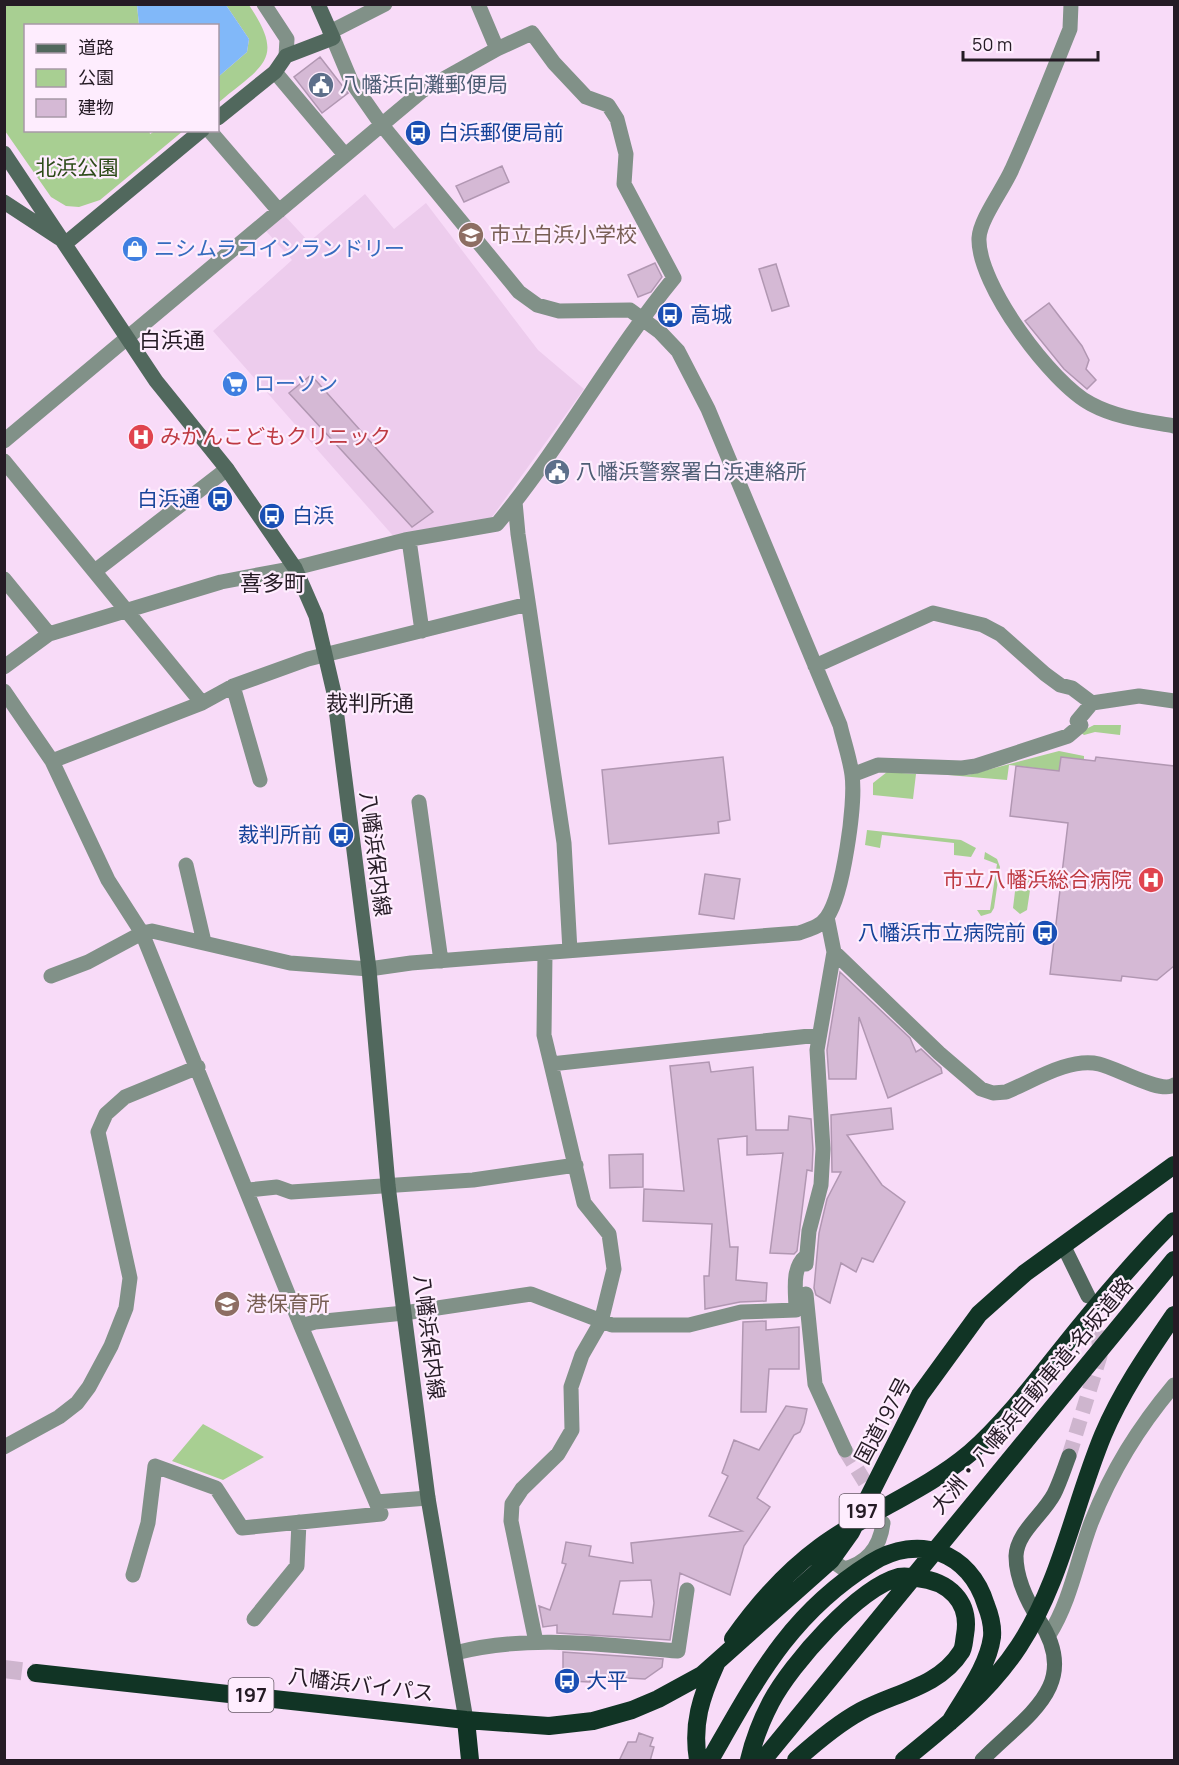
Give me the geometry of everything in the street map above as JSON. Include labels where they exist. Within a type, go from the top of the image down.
[{"type":"highway","name":"国道197号","points":[[466,1720],[549,1726],[593,1720],[632,1710],[702,1675],[831,1560],[851,1532],[902,1427],[945,1358],[979,1314],[1025,1273],[1064,1247],[1174,1165]]},
{"type":"highway","points":[[698,1761],[694,1738],[699,1701],[719,1657],[752,1612],[783,1578],[820,1547],[920,1488],[969,1453],[1012,1410],[1090,1314],[1174,1221]]},
{"type":"highway","name":"大洲・八幡浜自動車道;名坂道路","points":[[764,1761],[886,1610],[921,1555],[954,1526],[1174,1260]]},
{"type":"highway","points":[[904,1761],[950,1722],[1000,1674],[1020,1645],[1042,1605],[1103,1435],[1136,1370],[1174,1315]]},
{"type":"highway","points":[[710,1761],[750,1687],[777,1648],[808,1612],[844,1581],[874,1561],[921,1555],[931,1549],[957,1560],[973,1578],[984,1598],[991,1620],[992,1636],[983,1664],[950,1722]]},
{"type":"highway","points":[[749,1761],[755,1734],[772,1699],[812,1646],[849,1609],[879,1585],[901,1576],[935,1580],[950,1588],[963,1606],[966,1628],[963,1651],[948,1667],[926,1683],[861,1711],[826,1734],[796,1761]]},
{"type":"highway","name":"八幡浜バイパス","points":[[36,1673],[466,1720]]},
{"type":"highway","points":[[466,1720],[470,1761]]},
{"type":"main road","points":[[219,117],[275,72],[286,56],[332,35],[318,4]]},
{"type":"main road","points":[[4,202],[66,243],[200,132]]},
{"type":"main road","name":"八幡浜保内線","points":[[4,153],[156,381],[227,468],[295,568],[316,616],[334,693],[369,969],[388,1185],[428,1498],[466,1720]]},
{"type":"main road","points":[[1064,1247],[1088,1296]]},
{"type":"main road","points":[[981,1761],[1042,1701],[1054,1679],[1056,1657],[1048,1633],[1027,1602],[1019,1576],[1016,1555],[1019,1542],[1054,1494],[1069,1456]]},
{"type":"street","points":[[264,4],[287,39],[286,56]]},
{"type":"street","points":[[51,976],[87,962],[142,933],[152,931],[290,963],[369,969],[441,961],[799,933],[818,927],[827,917],[836,898],[852,807],[852,775],[840,725],[708,409],[678,351],[642,317],[630,310],[559,311],[537,305],[519,291],[381,124],[351,81],[332,35],[385,4]]},
{"type":"street","points":[[478,4],[497,50]]},
{"type":"street","points":[[1071,4],[1070,29],[1013,168],[985,220],[979,237],[981,257],[994,292],[1017,328],[1062,381],[1089,403],[1116,416],[1174,426]]},
{"type":"street","points":[[4,441],[422,91],[497,50],[532,33],[554,63],[586,97],[608,105],[617,118],[626,153],[624,184],[675,278],[642,317],[515,502],[496,524],[409,540],[295,568],[221,582],[127,609],[49,634],[4,667]]},
{"type":"street","points":[[275,72],[345,154]]},
{"type":"street","points":[[211,132],[279,211]]},
{"type":"street","points":[[4,461],[202,703]]},
{"type":"street","points":[[95,571],[227,468]]},
{"type":"street","points":[[515,502],[564,843],[570,951]]},
{"type":"street","points":[[409,540],[422,631]]},
{"type":"street","points":[[4,579],[49,634]]},
{"type":"street","points":[[52,761],[202,703],[233,686],[326,655],[528,604]]},
{"type":"street","points":[[815,666],[933,613],[992,629],[1045,674],[1060,685],[1072,687],[1092,703]]},
{"type":"street","points":[[233,686],[260,780]]},
{"type":"street","points":[[4,692],[52,761],[108,880],[142,933],[381,1514],[242,1528],[216,1488],[155,1466],[148,1523],[133,1575]]},
{"type":"street","points":[[852,775],[878,765],[962,768],[1000,760],[1068,736],[1081,725],[1077,721],[1092,703],[1140,696],[1174,701]]},
{"type":"street","points":[[419,802],[441,961]]},
{"type":"street","points":[[186,865],[204,942]]},
{"type":"street","points":[[827,917],[834,952],[819,1035],[822,1173],[806,1256],[806,1305],[815,1384],[845,1450]]},
{"type":"street","points":[[834,952],[981,1089],[993,1093],[1005,1092],[1082,1063],[1097,1063],[1115,1068],[1160,1087],[1174,1085]]},
{"type":"street","points":[[536,1642],[511,1521],[512,1504],[522,1489],[558,1454],[572,1430],[571,1387],[582,1355],[601,1323],[614,1269],[609,1234],[584,1203],[544,1035],[545,954]]},
{"type":"street","points":[[551,1064],[819,1035]]},
{"type":"street","points":[[4,1447],[59,1417],[77,1403],[89,1387],[111,1346],[126,1308],[130,1278],[98,1132],[106,1114],[125,1097],[198,1067]]},
{"type":"street","points":[[248,1190],[277,1187],[291,1192],[472,1180],[576,1165]]},
{"type":"street","points":[[302,1326],[315,1322],[404,1313],[531,1293],[601,1323],[689,1325],[741,1312],[796,1310],[795,1279],[800,1261],[806,1256]]},
{"type":"street","points":[[1048,1633],[1071,1589],[1091,1524],[1112,1475],[1141,1424],[1174,1385]]},
{"type":"street","points":[[376,1502],[428,1498]]},
{"type":"street","points":[[254,1619],[297,1566],[299,1522]]},
{"type":"street","points":[[831,1560],[844,1569],[857,1565],[875,1550],[883,1523]]},
{"type":"street","points":[[455,1653],[485,1645],[536,1642],[678,1651],[687,1590]]},
{"type":"shaded area","points":[[365,194],[394,229],[426,203],[538,350],[584,389],[492,517],[395,538],[213,331],[292,260],[266,231],[284,215],[309,242]]},
{"type":"green space","name":"北浜公園","points":[[4,5],[137,5],[139,24],[24,24],[24,132],[150,132],[150,134],[182,132],[100,200],[79,207],[66,206],[51,197],[5,131]]},
{"type":"green space","points":[[226,5],[249,5],[266,39],[267,51],[264,61],[257,70],[219,102],[219,76],[247,52],[249,39]]},
{"type":"green space","points":[[1094,725],[1121,725],[1120,735],[1095,732],[1084,735],[1080,732]]},
{"type":"green space","points":[[1059,751],[1084,756],[1084,760],[1061,757],[1059,771],[1009,765],[1007,780],[936,774],[968,775]]},
{"type":"green space","points":[[887,772],[916,774],[913,799],[873,795],[873,783]]},
{"type":"green space","points":[[867,830],[961,840],[976,848],[971,857],[954,855],[954,843],[882,835],[880,848],[865,845]]},
{"type":"green space","points":[[985,852],[997,859],[1000,867],[994,908],[991,913],[981,916],[977,910],[990,910],[997,864],[984,859]]},
{"type":"green space","points":[[1022,870],[1032,877],[1027,910],[1020,914],[1013,908],[1017,875]]},
{"type":"green space","points":[[203,1424],[264,1457],[223,1480],[172,1461]]},
{"type":"water","points":[[137,5],[226,5],[249,39],[247,52],[219,76],[219,24],[139,24]]},
{"type":"building","points":[[320,57],[348,93],[322,113],[294,77]]},
{"type":"building","points":[[502,166],[509,182],[464,202],[456,186]]},
{"type":"building","points":[[655,263],[662,277],[651,292],[638,297],[628,275]]},
{"type":"building","points":[[776,264],[789,306],[772,311],[759,269]]},
{"type":"building","points":[[1049,303],[1082,346],[1089,360],[1086,369],[1096,380],[1087,389],[1064,369],[1025,321]]},
{"type":"building","points":[[311,375],[433,512],[412,527],[289,393]]},
{"type":"building","points":[[723,757],[730,820],[718,822],[719,833],[609,844],[602,770]]},
{"type":"building","points":[[1061,757],[1095,761],[1096,757],[1174,766],[1174,966],[1157,980],[1122,976],[1121,981],[1050,974],[1068,823],[1010,816],[1016,766],[1059,771]]},
{"type":"building","points":[[705,874],[740,879],[734,919],[699,914]]},
{"type":"building","points":[[840,972],[910,1038],[916,1052],[921,1049],[941,1068],[942,1073],[888,1098],[859,1017],[856,1079],[829,1079],[827,1050]]},
{"type":"building","points":[[709,1062],[711,1072],[753,1067],[756,1130],[788,1130],[789,1116],[811,1119],[813,1149],[812,1171],[807,1170],[797,1251],[794,1254],[770,1253],[783,1153],[747,1155],[747,1136],[718,1139],[730,1247],[738,1247],[736,1280],[767,1283],[766,1301],[740,1302],[705,1309],[704,1276],[709,1276],[712,1224],[643,1221],[644,1189],[684,1191],[670,1066]]},
{"type":"building","points":[[891,1108],[893,1129],[847,1135],[882,1185],[905,1202],[873,1262],[862,1258],[856,1272],[841,1263],[830,1303],[816,1295],[814,1288],[819,1233],[827,1199],[841,1172],[832,1172],[831,1115]]},
{"type":"building","points":[[643,1154],[643,1187],[610,1188],[609,1155]]},
{"type":"building","points":[[766,1321],[766,1330],[799,1327],[799,1369],[769,1369],[766,1412],[741,1412],[743,1322]]},
{"type":"building","points":[[786,1406],[807,1409],[800,1432],[794,1435],[757,1498],[770,1507],[744,1546],[730,1595],[680,1573],[670,1640],[557,1633],[557,1625],[543,1627],[539,1606],[550,1610],[566,1564],[562,1563],[566,1542],[591,1546],[589,1556],[633,1563],[631,1543],[742,1531],[709,1516],[728,1476],[722,1473],[734,1440],[759,1450]],"holes":[[[651,1580],[654,1603],[652,1617],[613,1614],[620,1581]]]},
{"type":"building","points":[[563,1652],[663,1659],[662,1667],[645,1679],[590,1676],[590,1682],[567,1681],[567,1671],[563,1671]]},
{"type":"building","points":[[639,1733],[653,1738],[650,1746],[654,1747],[650,1761],[619,1761],[628,1742],[636,1742]]},
{"type":"tunnel","points":[[1069,1456],[1100,1356],[1098,1328],[1090,1303]]},
{"type":"tunnel","points":[[845,1450],[875,1498]]},
{"type":"tunnel","points":[[4,1669],[36,1673]]},
{"type":"place","name":"八幡浜向灘郵便局","points":[[321,85]]},
{"type":"place","name":"白浜郵便局前","points":[[418,133]]},
{"type":"place","name":"市立白浜小学校","points":[[471,235]]},
{"type":"place","name":"ニシムラコインランドリー","points":[[135,249]]},
{"type":"place","name":"高城","points":[[670,315]]},
{"type":"place","name":"ローソン","points":[[235,384]]},
{"type":"place","name":"みかんこどもクリニック","points":[[141,437]]},
{"type":"place","name":"八幡浜警察署白浜連絡所","points":[[557,472]]},
{"type":"place","name":"白浜通","points":[[220,499]]},
{"type":"place","name":"白浜","points":[[272,516]]},
{"type":"place","name":"裁判所前","points":[[341,835]]},
{"type":"place","name":"市立八幡浜総合病院","points":[[1151,880]]},
{"type":"place","name":"八幡浜市立病院前","points":[[1045,933]]},
{"type":"place","name":"港保育所","points":[[227,1304]]},
{"type":"place","name":"大平","points":[[567,1681]]},
{"type":"district","name":"白浜通","points":[[172,340]]},
{"type":"district","name":"喜多町","points":[[273,583]]},
{"type":"district","name":"裁判所通","points":[[370,703]]}]
